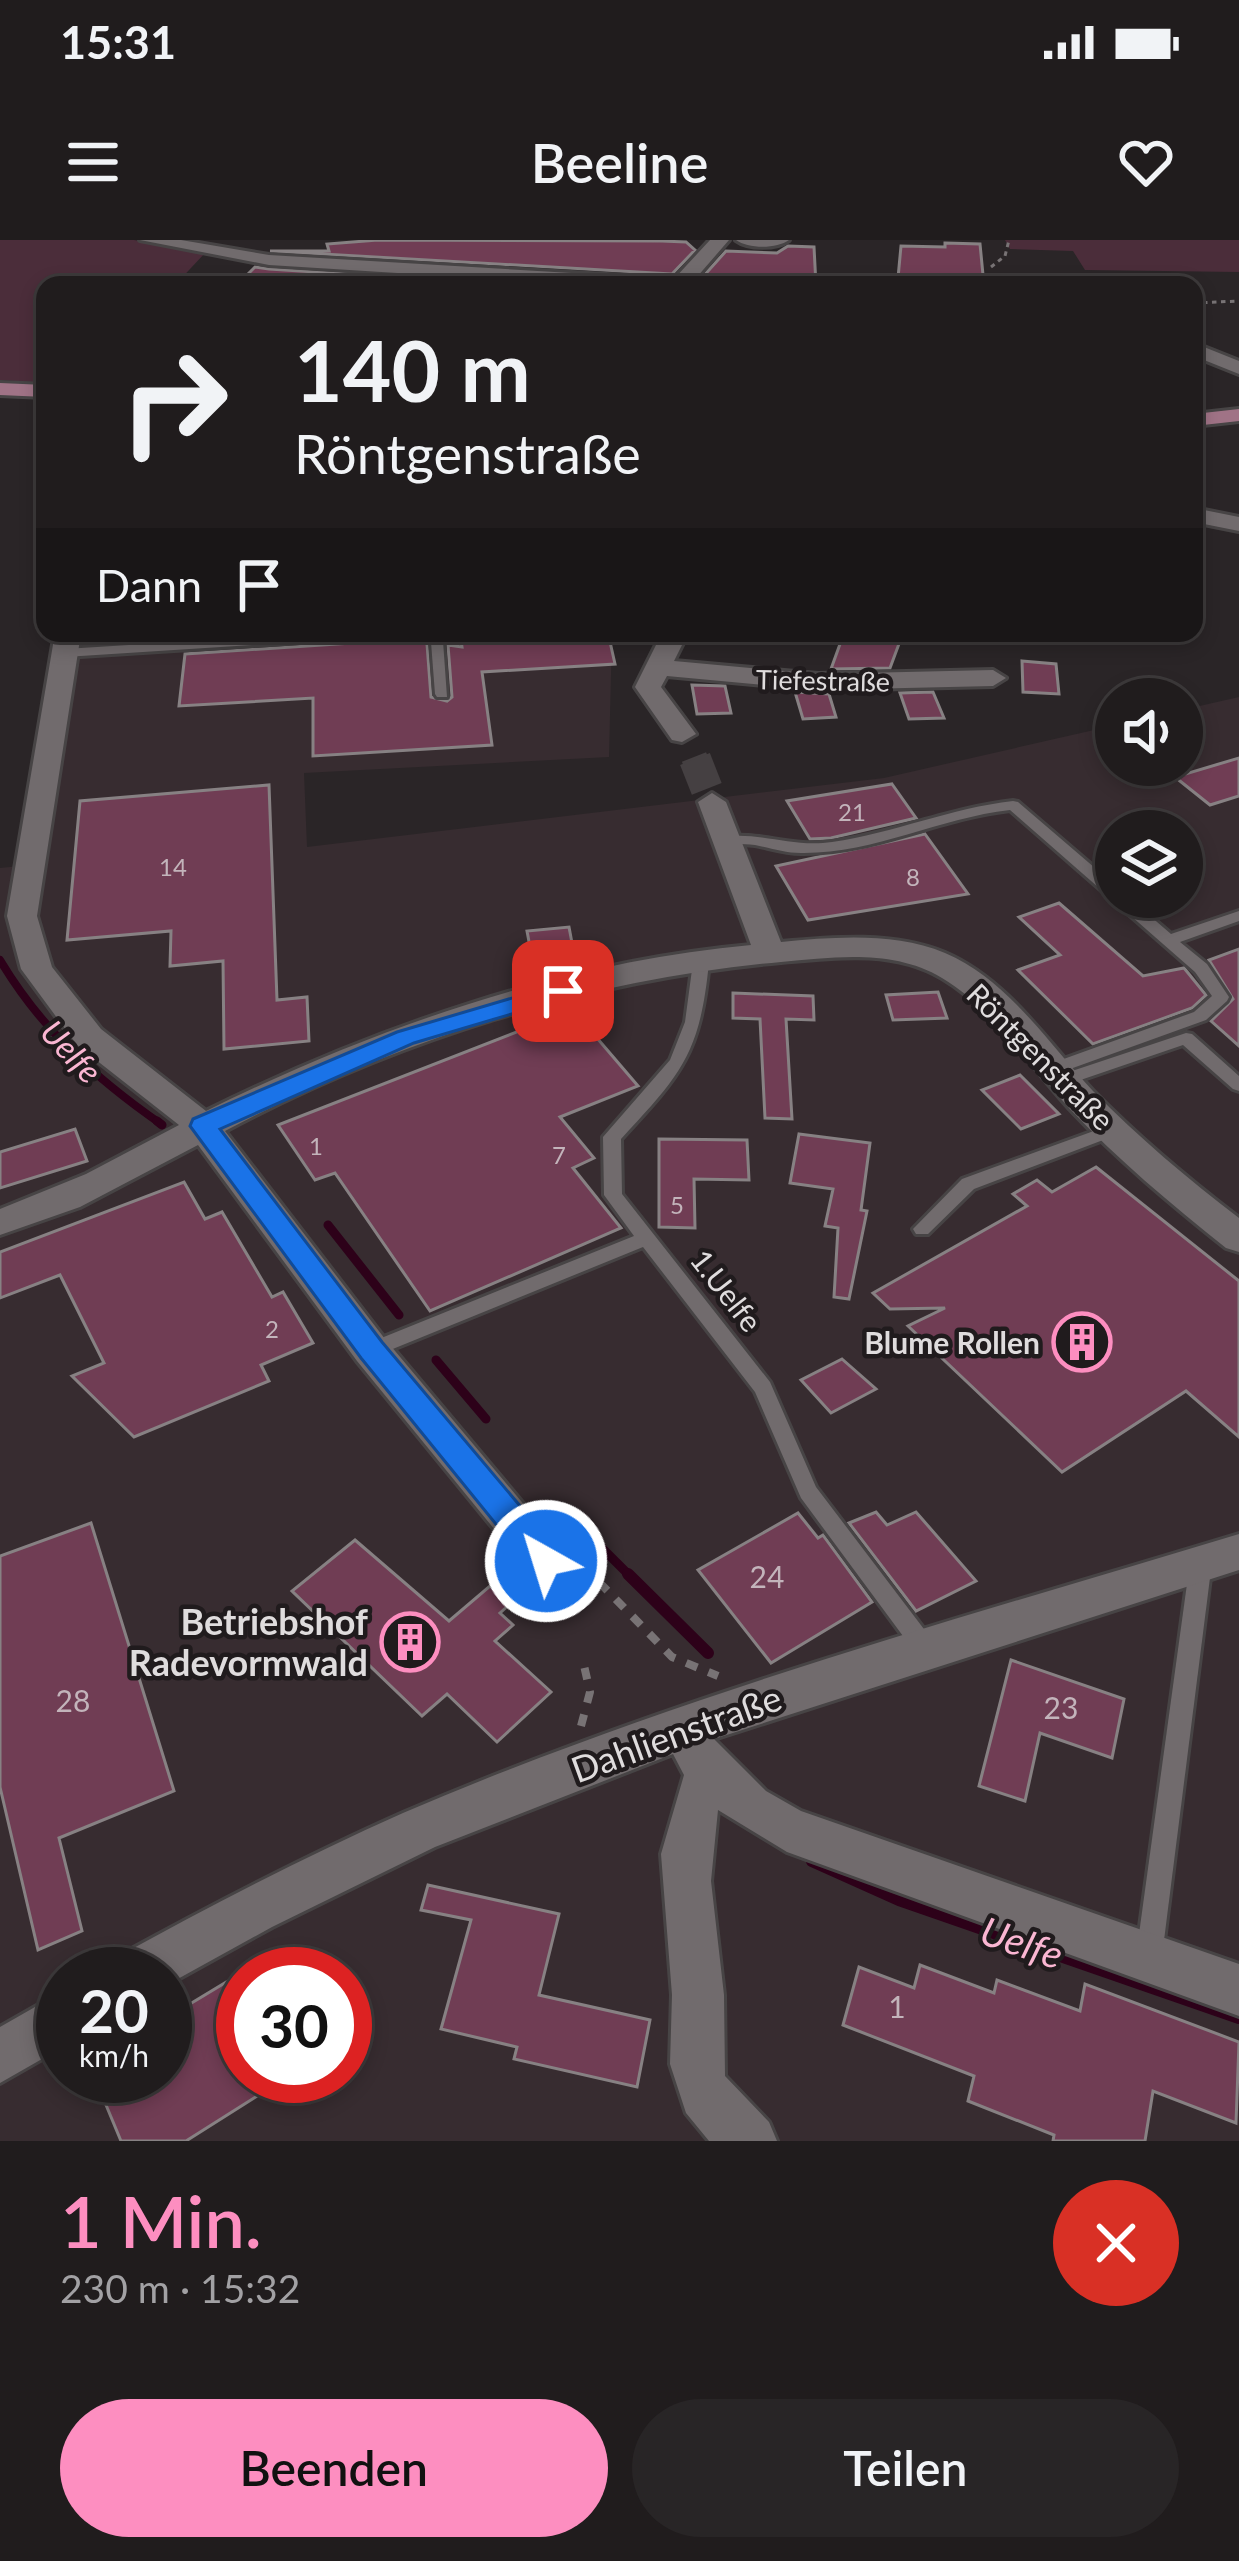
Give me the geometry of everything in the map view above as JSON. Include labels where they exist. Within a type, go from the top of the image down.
[{"type":"main road","points":[[0,389],[36,391]]},
{"type":"main road","points":[[1203,422],[1239,415]]},
{"type":"main road","points":[[1203,425],[1239,427]]},
{"type":"street","points":[[148,240],[250,258],[524,276]]},
{"type":"street","points":[[368,267],[369,240]]},
{"type":"street","points":[[688,276],[720,240]]},
{"type":"street","points":[[745,240],[780,240]]},
{"type":"street","points":[[1203,354],[1239,368]]},
{"type":"street","points":[[1218,360],[1239,382]]},
{"type":"street","points":[[1203,517],[1239,524]]},
{"type":"street","points":[[669,642],[653,667],[651,695],[682,734]]},
{"type":"street","points":[[66,643],[22,916],[37,969],[89,1036],[203,1126],[371,1350],[563,1582]]},
{"type":"street","name":"Tiefestraße","points":[[653,667],[818,682],[993,678]]},
{"type":"street","points":[[712,802],[769,952]]},
{"type":"street","name":"Röntgenstraße","points":[[0,1222],[86,1191],[203,1126],[350,1059],[461,1019],[701,962],[769,952],[881,948],[936,962],[986,997],[1113,1130],[1239,1238]]},
{"type":"street","name":"Dahlienstraße","points":[[186,1947],[420,1829],[756,1701],[1220,1557]]},
{"type":"street","points":[[679,1731],[710,1771],[749,1808],[787,1829],[1239,1990]]},
{"type":"street","points":[[710,1771],[691,1806],[682,1856],[698,1992],[698,2068],[712,2105],[750,2141]]},
{"type":"street","points":[[0,2056],[36,2034]]},
{"type":"lane","points":[[66,643],[127,648],[228,642]]},
{"type":"lane","points":[[437,642],[442,694]]},
{"type":"lane","points":[[124,665],[127,648]]},
{"type":"lane","points":[[727,840],[746,837],[800,850],[923,829],[1013,805],[1095,876]]},
{"type":"lane","points":[[1169,940],[1239,916]]},
{"type":"lane","points":[[1058,1075],[1200,1016],[1221,997],[1217,987],[1144,918]]},
{"type":"lane","name":"1.Uelfe","points":[[701,962],[694,1031],[664,1086],[612,1137],[614,1195],[764,1388],[808,1492],[925,1648]]},
{"type":"lane","points":[[1058,1075],[1186,1038],[1239,1084]]},
{"type":"lane","points":[[922,1228],[968,1184],[1113,1130]]},
{"type":"lane","points":[[371,1350],[647,1238]]},
{"type":"lane","points":[[1149,1960],[1220,1557]]},
{"type":"path","points":[[991,267],[1005,256],[1009,240]]},
{"type":"path","points":[[1203,303],[1239,301]]},
{"type":"path","points":[[571,1738],[589,1709],[583,1661]]},
{"type":"shaded area","points":[[0,240],[134,240],[205,253],[183,276],[36,276],[36,382],[0,380]]},
{"type":"shaded area","points":[[1005,240],[1239,240],[1239,272],[1085,270],[1073,251],[1010,249]]},
{"type":"shaded area","points":[[55,642],[612,642],[609,757],[304,773],[307,847],[884,778],[1095,730],[1095,786],[1203,786],[1203,705],[1239,697],[1239,2141],[0,2141],[0,868],[20,866]]},
{"type":"building","points":[[662,241],[686,242],[695,250],[672,274],[270,251],[329,251],[327,244]]},
{"type":"building","points":[[945,243],[980,244],[983,276],[898,276],[901,246],[945,247]]},
{"type":"building","points":[[788,246],[814,247],[816,276],[704,276],[726,251],[777,253]]},
{"type":"building","points":[[255,267],[378,276],[246,276]]},
{"type":"building","points":[[367,642],[427,644],[431,697],[447,701],[452,697],[448,645],[462,647],[461,642],[610,642],[615,664],[482,672],[492,745],[313,756],[313,698],[179,706],[185,654]]},
{"type":"building","points":[[841,642],[900,642],[890,668],[831,669]]},
{"type":"building","points":[[1022,661],[1056,664],[1059,694],[1023,692]]},
{"type":"building","points":[[692,685],[725,686],[731,713],[697,714]]},
{"type":"building","points":[[795,692],[829,694],[836,717],[803,719]]},
{"type":"building","points":[[933,692],[944,718],[909,719],[900,693]]},
{"type":"building","points":[[1239,758],[1239,796],[1210,805],[1186,786],[1203,786],[1203,769]]},
{"type":"building","points":[[892,784],[916,818],[831,838],[810,839],[787,801]]},
{"type":"building","points":[[269,785],[277,1000],[307,997],[309,1041],[224,1049],[223,961],[170,966],[171,931],[67,940],[80,801]]},
{"type":"building","points":[[925,834],[968,894],[808,920],[776,866]]},
{"type":"building","points":[[1059,903],[1143,976],[1184,968],[1206,995],[1192,1008],[1093,1044],[1018,970],[1060,955],[1019,917]]},
{"type":"building","points":[[569,927],[575,959],[533,963],[527,931]]},
{"type":"building","points":[[1239,949],[1239,1046],[1211,1021],[1233,999],[1209,960]]},
{"type":"building","points":[[938,992],[947,1018],[893,1020],[886,995]]},
{"type":"building","points":[[733,993],[813,996],[814,1020],[786,1019],[792,1119],[765,1118],[760,1019],[733,1018]]},
{"type":"building","points":[[573,1010],[638,1086],[560,1117],[594,1158],[573,1168],[621,1228],[430,1311],[335,1173],[315,1180],[278,1125]]},
{"type":"building","points":[[1020,1075],[1059,1114],[1021,1129],[982,1090]]},
{"type":"building","points":[[75,1129],[87,1161],[0,1188],[0,1152]]},
{"type":"building","points":[[799,1134],[870,1143],[861,1210],[867,1211],[849,1299],[834,1297],[838,1228],[825,1226],[833,1189],[790,1183]]},
{"type":"building","points":[[659,1139],[747,1140],[749,1180],[694,1179],[695,1228],[659,1227]]},
{"type":"building","name":"Blume Rollen","points":[[1096,1167],[1239,1281],[1239,1437],[1186,1391],[1062,1472],[908,1326],[945,1308],[890,1309],[873,1293],[1027,1206],[1013,1194],[1037,1180],[1052,1192]]},
{"type":"building","points":[[184,1182],[205,1219],[222,1212],[272,1297],[283,1292],[313,1343],[261,1365],[269,1381],[134,1437],[72,1376],[104,1363],[60,1275],[0,1298],[0,1252]]},
{"type":"building","points":[[842,1359],[876,1389],[831,1413],[801,1380]]},
{"type":"building","points":[[876,1512],[887,1525],[916,1512],[976,1581],[916,1611],[849,1523]]},
{"type":"building","points":[[798,1513],[818,1538],[823,1535],[872,1602],[771,1663],[698,1570]]},
{"type":"building","points":[[91,1523],[174,1791],[59,1838],[82,1931],[45,1947],[37,1947],[0,1787],[0,1556]]},
{"type":"building","name":"Betriebshof Radevormwald","points":[[355,1540],[449,1621],[490,1586],[510,1604],[500,1613],[513,1625],[495,1641],[551,1692],[497,1742],[447,1694],[422,1716],[292,1591]]},
{"type":"building","points":[[1011,1660],[1124,1699],[1112,1758],[1040,1733],[1025,1801],[979,1786]]},
{"type":"building","points":[[428,1885],[559,1914],[539,1995],[650,2020],[637,2087],[514,2059],[517,2047],[441,2029],[471,1920],[421,1910]]},
{"type":"building","points":[[920,1965],[994,1993],[997,1980],[1080,2011],[1085,1984],[1239,2042],[1236,2123],[1153,2091],[1145,2141],[1053,2141],[1054,2135],[968,2101],[974,2076],[843,2025],[859,1967],[914,1988]]},
{"type":"building","points":[[216,1988],[216,2103],[246,2103],[186,2141],[121,2141],[105,2103],[192,2103],[192,2003]]},
{"type":"waterway","points":[[0,960],[34,1009],[72,1051],[157,1121]]},
{"type":"waterway","name":"Uelfe","points":[[157,1121],[161,1124]]},
{"type":"waterway","name":"Uelfe","points":[[157,1121],[162,1125]]},
{"type":"waterway","name":"Uelfe","points":[[328,1225],[399,1315]]},
{"type":"waterway","name":"Uelfe","points":[[436,1360],[486,1419]]},
{"type":"waterway","name":"Uelfe","points":[[561,1507],[628,1574]]},
{"type":"waterway","name":"Uelfe","points":[[628,1574],[708,1653]]},
{"type":"waterway","name":"Uelfe","points":[[628,1574],[631,1577]]},
{"type":"waterway","name":"Uelfe","points":[[812,1861],[899,1900],[1239,2018]]},
{"type":"tunnel","points":[[694,757],[696,762]]},
{"type":"tunnel","points":[[695,759],[712,802]]},
{"type":"place","name":"Blume Rollen","points":[[1082,1342]]},
{"type":"place","name":"Betriebshof Radevormwald","points":[[410,1642]]},
{"type":"route","points":[[546,1561],[371,1350],[203,1126],[406,1037],[563,991]]}]
